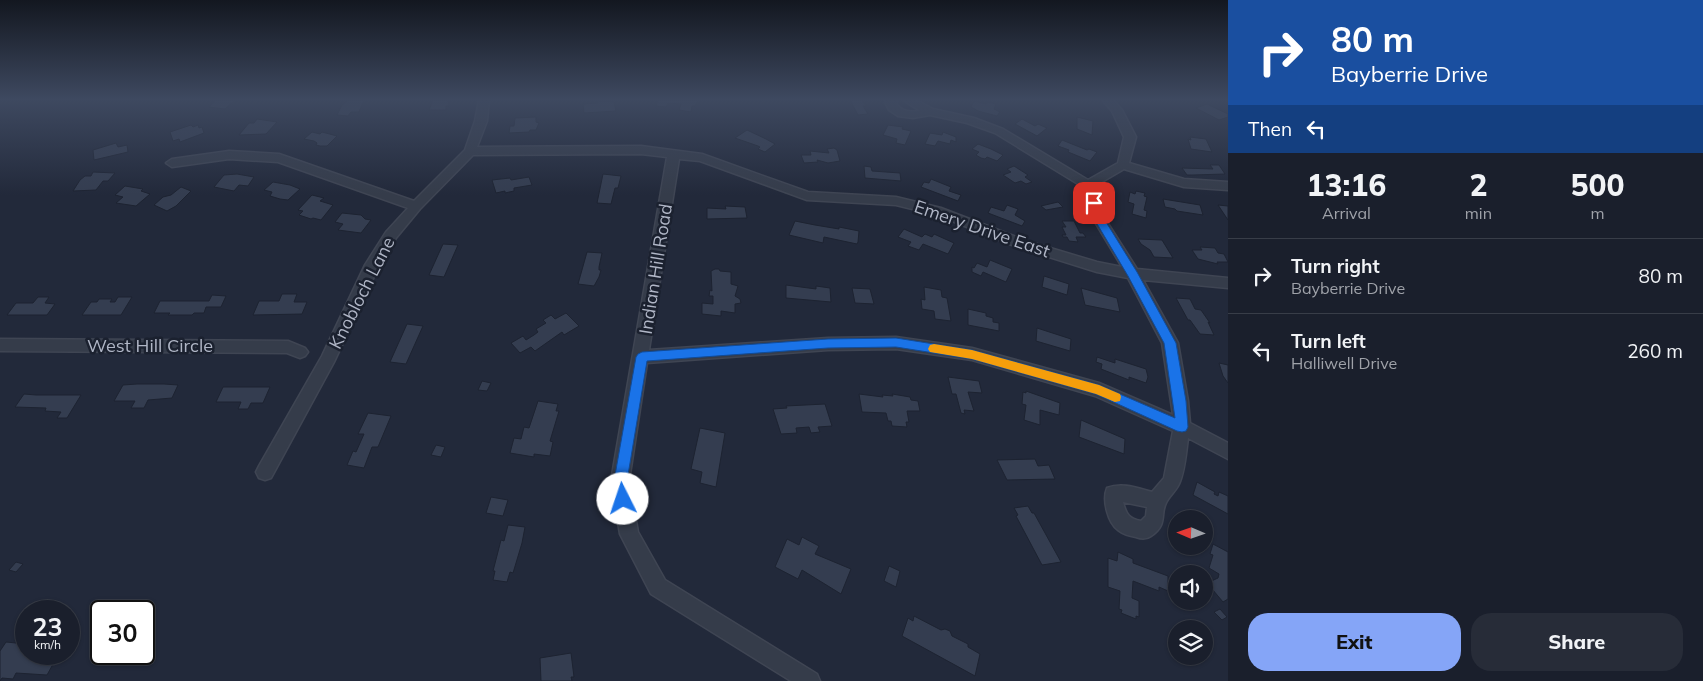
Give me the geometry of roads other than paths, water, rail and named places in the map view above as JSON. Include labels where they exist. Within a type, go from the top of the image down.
[{"type":"street","name":"Knobloch Lane","points":[[265,472],[329,358],[370,269],[391,235],[416,206],[470,151],[477,132]]},
{"type":"street","points":[[998,132],[1088,185],[1101,222],[1133,274],[1170,343],[1180,401],[1182,427],[1172,481],[1156,501]]},
{"type":"street","points":[[1088,185],[1123,165],[1130,137],[1127,132]]},
{"type":"street","name":"Emery Drive East","points":[[470,151],[641,150],[674,153],[702,158],[806,196],[896,201],[941,212],[1022,244],[1097,267],[1133,274],[1228,283]]},
{"type":"street","name":"Indian Hill Road","points":[[674,153],[642,357],[620,481],[629,534],[658,587],[810,681]]},
{"type":"street","points":[[172,163],[229,155],[279,158],[416,206]]},
{"type":"street","points":[[1123,165],[1160,178],[1184,183],[1228,186]]},
{"type":"street","points":[[642,357],[828,344],[896,343],[972,354],[1099,390],[1182,427],[1228,451]]},
{"type":"street","name":"West Hill Circle","points":[[0,346],[288,347],[300,352]]}]
